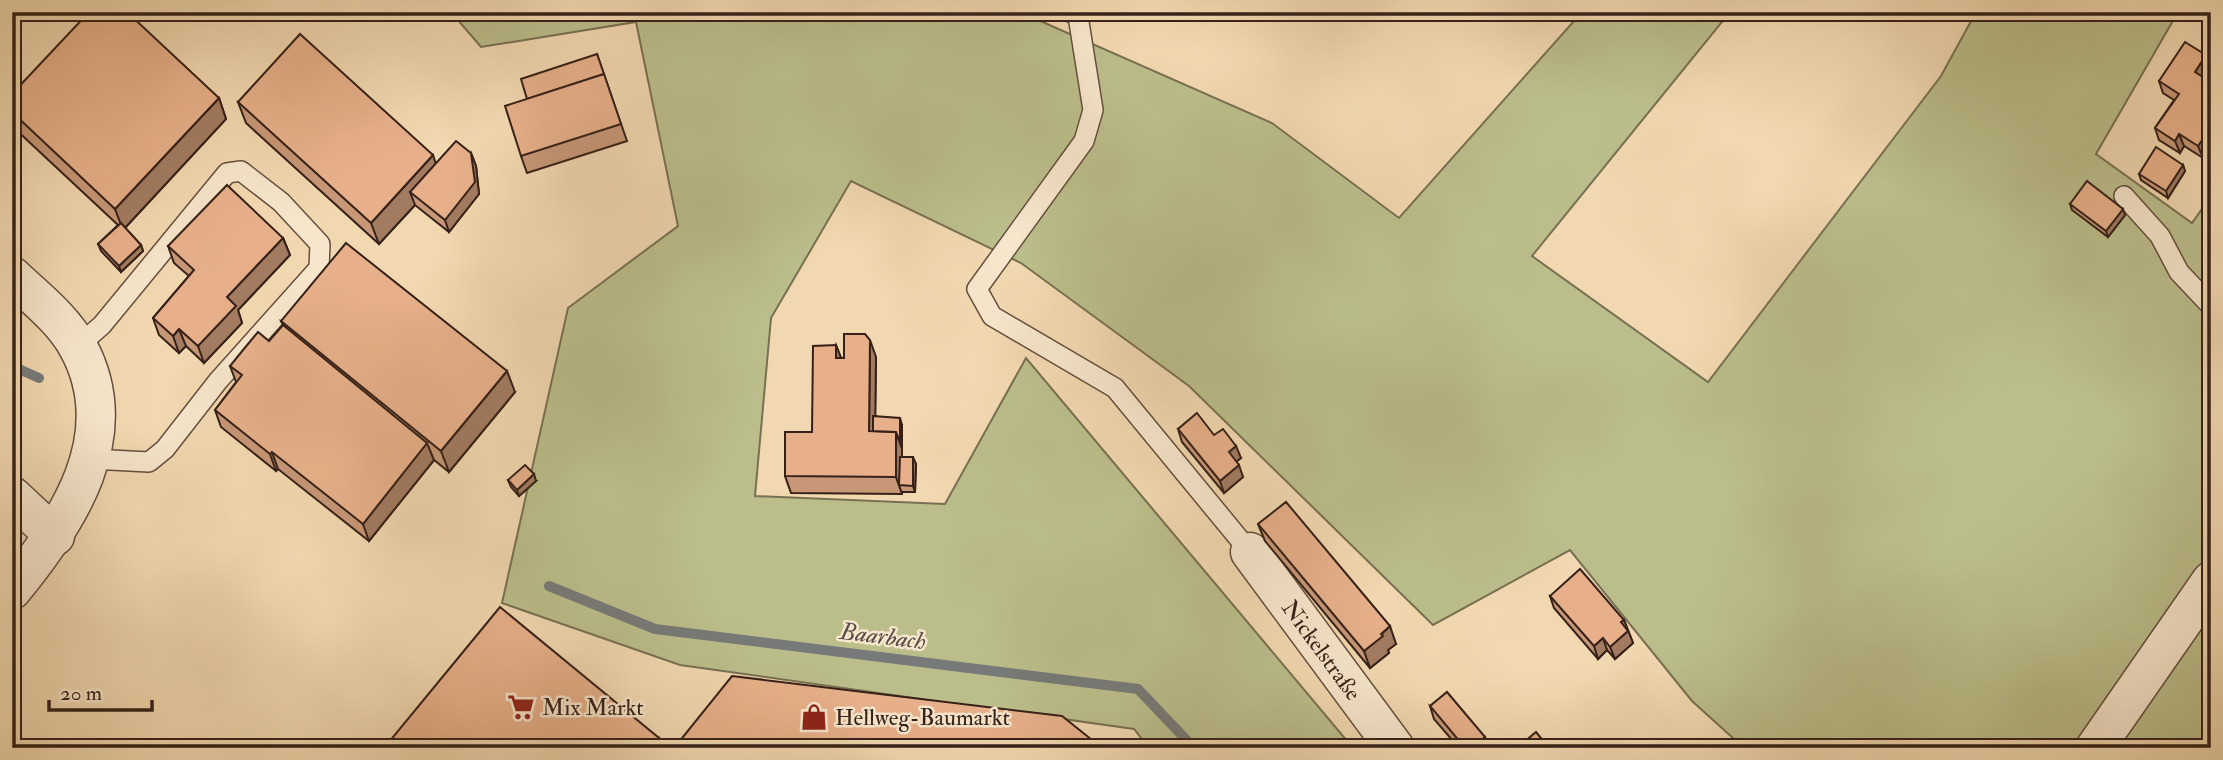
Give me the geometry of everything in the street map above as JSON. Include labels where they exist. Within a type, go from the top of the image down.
[{"type":"street","points":[[12,275],[60,323],[78,346],[92,383],[96,436],[78,496],[55,536],[12,590]]},
{"type":"street","points":[[12,496],[55,536]]},
{"type":"street","name":"Nickelstraße","points":[[1250,552],[1395,748]]},
{"type":"street","points":[[2095,748],[2211,581]]},
{"type":"lane","points":[[1070,12],[1078,16],[1093,110],[1084,141],[977,289],[992,316],[1115,388],[1250,552]]},
{"type":"lane","points":[[78,346],[102,325],[227,173],[241,171],[281,202],[320,244],[319,268],[218,381],[165,449],[149,462],[91,459]]},
{"type":"lane","points":[[2124,195],[2160,236],[2179,272],[2211,306]]},
{"type":"green space","points":[[451,12],[1020,12],[1272,123],[1399,218],[1582,12],[1730,12],[1532,256],[1708,382],[1941,76],[1976,12],[2178,12],[2096,154],[2192,223],[2211,196],[2211,748],[1744,748],[1692,701],[1570,550],[1433,625],[1189,386],[1021,263],[851,181],[771,318],[755,496],[945,504],[1026,358],[1353,748],[1149,748],[1134,729],[680,665],[502,603],[568,308],[678,226],[636,22],[481,47]]},
{"type":"building","points":[[89,12],[127,12],[219,98],[115,209],[12,112],[12,94]]},
{"type":"building","points":[[300,34],[433,155],[371,223],[238,102]]},
{"type":"building","points":[[2185,42],[2206,55],[2195,72],[2211,82],[2211,127],[2198,146],[2179,134],[2175,141],[2155,128],[2179,94],[2159,81]]},
{"type":"building","points":[[597,54],[604,74],[527,99],[521,79]]},
{"type":"building","points":[[604,74],[621,124],[521,156],[505,106]]},
{"type":"building","points":[[456,141],[471,153],[475,182],[445,220],[410,192]]},
{"type":"building","points":[[2156,147],[2183,165],[2166,191],[2139,174]]},
{"type":"building","points":[[2087,181],[2123,209],[2106,231],[2070,204]]},
{"type":"building","points":[[227,185],[283,238],[227,297],[236,306],[198,346],[179,329],[173,336],[153,318],[194,270],[168,246]]},
{"type":"building","points":[[121,223],[141,245],[119,266],[98,244]]},
{"type":"building","points":[[346,243],[507,371],[441,451],[281,321]]},
{"type":"building","points":[[283,325],[427,443],[363,524],[215,410],[242,375],[230,366],[258,332],[269,341]]},
{"type":"building","points":[[844,334],[865,334],[870,340],[869,431],[896,432],[896,477],[785,476],[785,432],[812,432],[813,346],[836,345],[836,358],[844,358]]},
{"type":"building","points":[[1197,413],[1214,435],[1223,429],[1236,446],[1229,452],[1239,465],[1220,481],[1178,429]]},
{"type":"building","points":[[873,416],[900,418],[900,442],[896,432],[873,431]]},
{"type":"building","points":[[900,457],[913,457],[913,486],[899,485]]},
{"type":"building","points":[[525,465],[534,474],[517,490],[508,480]]},
{"type":"building","points":[[1286,502],[1390,626],[1381,634],[1383,636],[1364,651],[1258,524]]},
{"type":"building","points":[[1580,569],[1624,620],[1621,622],[1628,631],[1610,647],[1603,638],[1594,646],[1550,596]]},
{"type":"building","name":"Mix Markt","points":[[500,607],[659,738],[651,748],[384,748]]},
{"type":"building","points":[[732,676],[1062,716],[1102,748],[674,748]]},
{"type":"building","points":[[1447,692],[1485,737],[1473,748],[1465,748],[1430,706]]},
{"type":"building","points":[[1536,732],[1549,748],[1517,748]]},
{"type":"waterway","name":"Baarbach","points":[[12,366],[39,378]]},
{"type":"waterway","name":"Baarbach","points":[[549,586],[655,629],[1138,689],[1194,748]]},
{"type":"place","name":"Mix Markt","points":[[521,707]]},
{"type":"place","name":"Hellweg-Baumarkt","points":[[814,717]]}]
